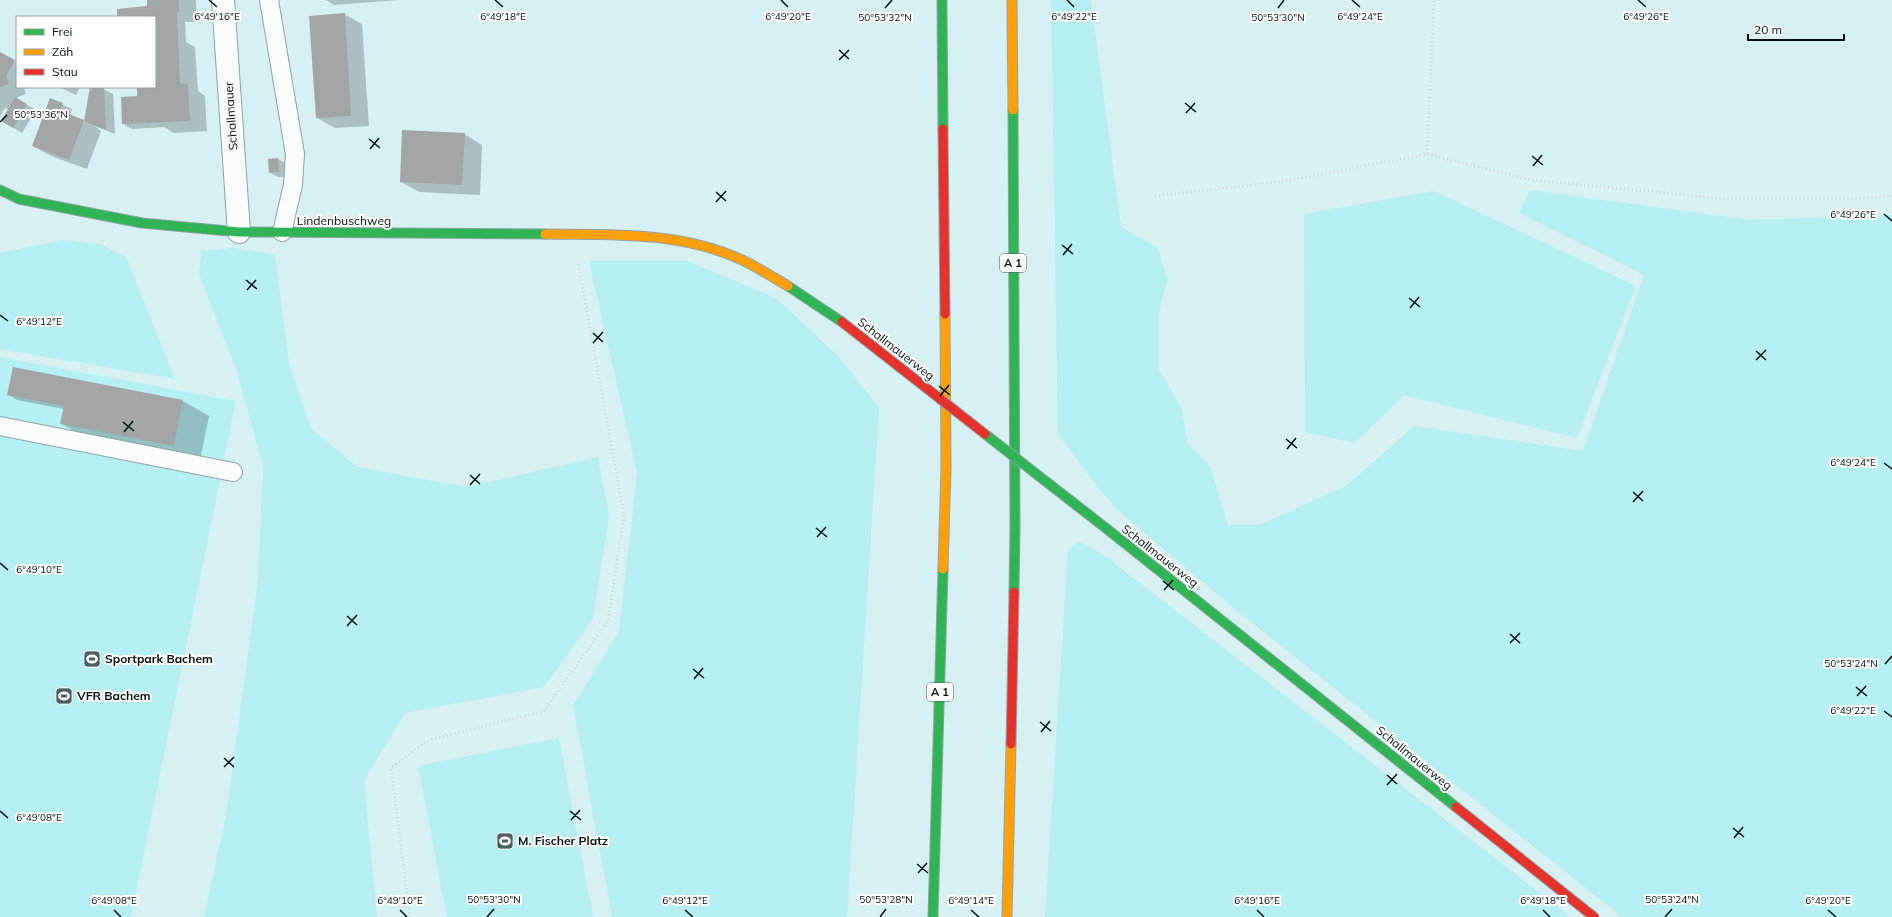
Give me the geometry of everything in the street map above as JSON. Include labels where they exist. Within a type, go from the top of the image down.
[{"type":"main road","name":"A 1","points":[[933,917],[946,467],[942,0]]},
{"type":"main road","name":"A 1","points":[[1007,917],[1015,526],[1012,0]]},
{"type":"main road","name":"Lindenbuschweg","points":[[0,190],[19,199],[142,224],[239,232],[638,235],[693,243]]},
{"type":"main road","name":"Schallmauerweg","points":[[693,243],[740,259],[794,290],[842,322],[1107,529],[1594,917]]},
{"type":"street","name":"Schallmauer","points":[[223,0],[239,232]]},
{"type":"lane","points":[[269,0],[295,154],[293,185],[282,232]]},
{"type":"lane","points":[[0,426],[233,472]]},
{"type":"path","points":[[1427,154],[1434,0]]},
{"type":"path","points":[[1155,196],[1284,181],[1427,154],[1531,180],[1721,199],[1844,199],[1892,196]]},
{"type":"path","points":[[410,917],[391,768],[426,741],[544,711],[608,621],[624,515],[573,234]]},
{"type":"shaded area","points":[[1051,0],[1091,0],[1121,227],[1158,248],[1167,279],[1159,314],[1159,370],[1181,407],[1188,444],[1210,466],[1228,525],[1259,525],[1346,486],[1414,426],[1583,451],[1644,275],[1519,213],[1530,190],[1751,220],[1892,215],[1892,917],[1622,917],[1242,615],[1122,514],[1099,489],[1058,434]]},
{"type":"shaded area","points":[[1434,191],[1636,286],[1577,438],[1404,395],[1355,443],[1305,432],[1304,214]]},
{"type":"shaded area","points":[[64,240],[100,244],[126,257],[175,379],[0,349],[0,253]]},
{"type":"shaded area","points":[[235,248],[275,255],[289,363],[311,428],[357,467],[467,487],[598,457],[609,516],[593,619],[544,687],[405,713],[364,780],[377,917],[204,917],[226,816],[258,580],[263,466],[236,369],[199,274],[201,251]]},
{"type":"shaded area","points":[[589,261],[687,261],[776,298],[840,358],[879,408],[847,917],[612,917],[573,705],[619,632],[637,473]]},
{"type":"shaded area","name":"Sportpark Bachem","points":[[0,357],[236,401],[131,917],[0,917]]},
{"type":"shaded area","points":[[1079,541],[1105,556],[1571,917],[1045,917],[1068,550]]},
{"type":"shaded area","name":"M. Fischer Platz","points":[[559,738],[593,917],[447,917],[418,766]]},
{"type":"building","points":[[147,0],[179,0],[179,12],[177,12],[180,83],[188,85],[190,121],[122,124],[121,97],[137,96],[137,88],[156,88],[156,16],[117,16],[117,9],[147,6]]},
{"type":"building","points":[[345,13],[351,116],[316,118],[309,16]]},
{"type":"building","points":[[0,52],[15,60],[6,76],[9,84],[0,87]]},
{"type":"building","points":[[90,88],[104,88],[106,130],[84,121]]},
{"type":"building","points":[[15,97],[27,104],[13,128],[1,121]]},
{"type":"building","points":[[50,98],[63,103],[61,111],[84,120],[69,160],[32,146]]},
{"type":"building","points":[[402,130],[465,133],[462,185],[400,182]]},
{"type":"building","points":[[278,158],[279,172],[269,173],[268,159]]},
{"type":"building","points":[[13,367],[183,400],[174,446],[60,424],[64,406],[7,395]]},
{"type":"traffic: fast","points":[[942,0],[943,129]]},
{"type":"traffic: fast","points":[[1013,110],[1014,592]]},
{"type":"traffic: fast","points":[[0,190],[19,199],[142,223],[239,232],[545,234]]},
{"type":"traffic: fast","points":[[788,286],[842,322]]},
{"type":"traffic: fast","points":[[985,434],[1107,529]]},
{"type":"traffic: fast","points":[[1107,529],[1456,807]]},
{"type":"traffic: fast","points":[[933,917],[943,569]]},
{"type":"traffic: slow","points":[[1012,0],[1013,110]]},
{"type":"traffic: slow","points":[[545,234],[644,236],[693,243],[740,259],[788,286]]},
{"type":"traffic: slow","points":[[943,569],[946,467],[945,314]]},
{"type":"traffic: slow","points":[[1007,917],[1011,744]]},
{"type":"traffic: jam","points":[[943,129],[945,314]]},
{"type":"traffic: jam","points":[[842,322],[985,434]]},
{"type":"traffic: jam","points":[[1011,744],[1014,592]]},
{"type":"traffic: jam","points":[[1456,807],[1594,917]]},
{"type":"place","name":"Sportpark Bachem","points":[[92,659]]},
{"type":"place","name":"VFR Bachem","points":[[64,696]]},
{"type":"place","name":"M. Fischer Platz","points":[[505,841]]}]
